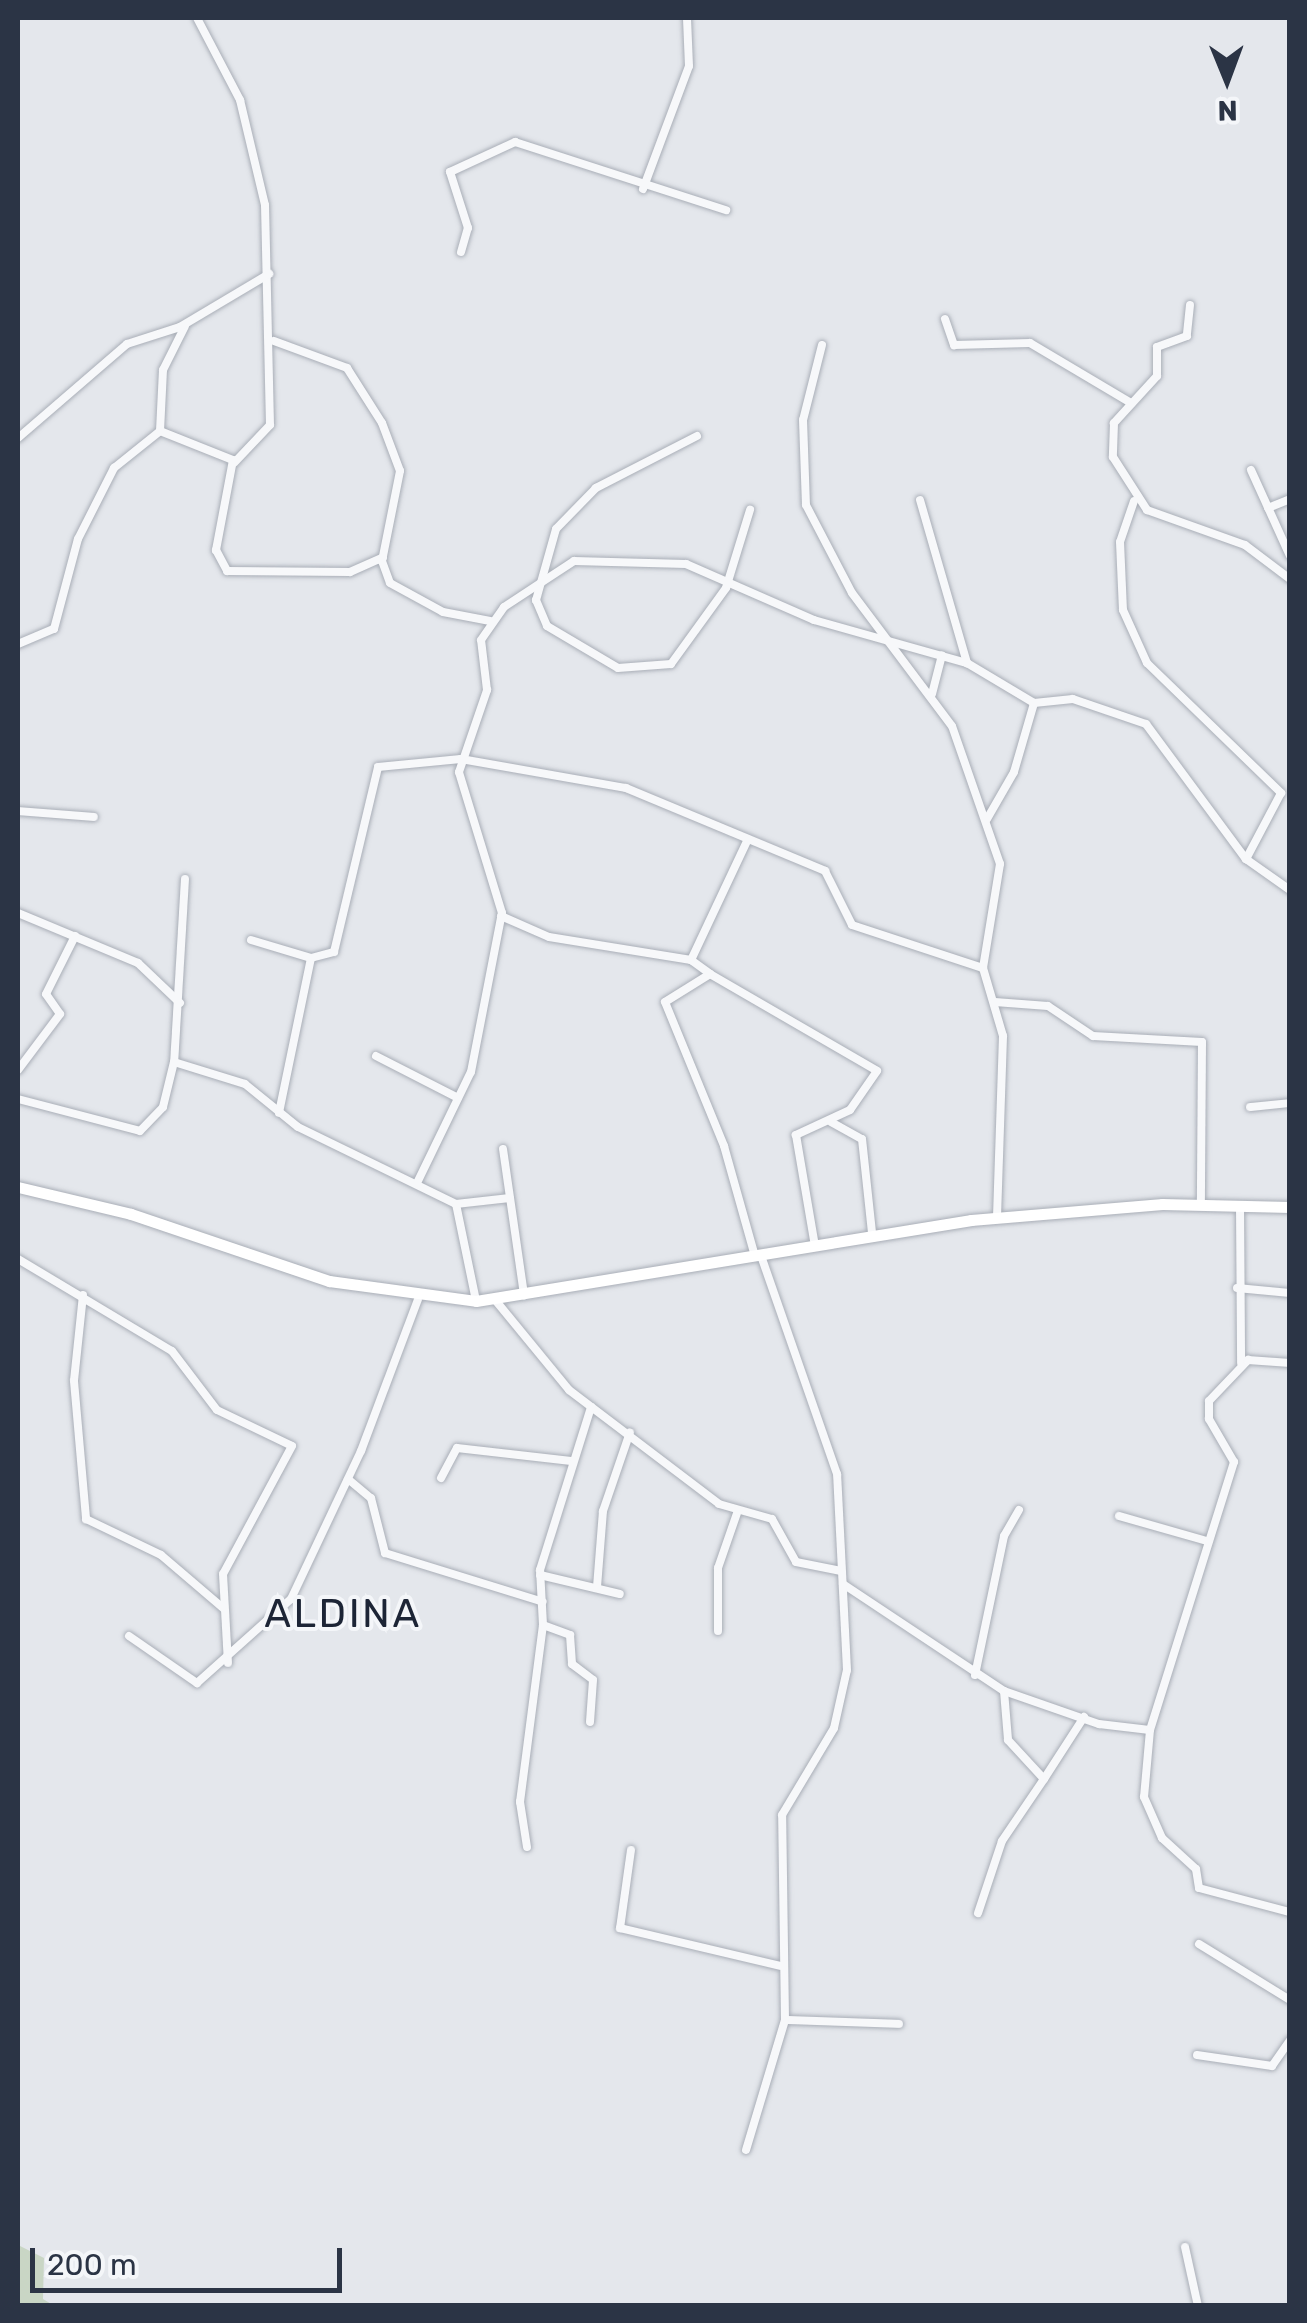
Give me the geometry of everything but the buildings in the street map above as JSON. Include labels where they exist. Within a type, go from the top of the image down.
[{"type":"street","points":[[197,18],[231,78],[257,160],[274,341],[270,430],[234,464],[216,550],[226,571],[350,572],[383,557]]},
{"type":"street","points":[[644,190],[689,66],[687,18]]},
{"type":"street","points":[[462,252],[468,228],[450,172],[485,150],[533,142],[644,190],[726,210]]},
{"type":"street","points":[[18,438],[127,344],[186,324],[269,274]]},
{"type":"street","points":[[1190,305],[1188,336],[1157,347],[1157,376],[1114,423],[1110,446],[1134,500],[1120,542],[1123,610],[1147,663],[1281,793],[1246,859]]},
{"type":"street","points":[[945,319],[954,345],[1030,344],[1132,403]]},
{"type":"street","points":[[18,644],[54,629],[78,539],[114,468],[160,430],[163,370],[186,324]]},
{"type":"street","points":[[274,341],[347,368],[375,410],[402,495],[383,557],[390,584],[412,600],[490,621]]},
{"type":"street","points":[[822,345],[803,420],[806,504],[852,594],[932,694],[987,819],[1000,886],[983,968],[1003,1036],[997,1217]]},
{"type":"street","points":[[160,430],[234,464]]},
{"type":"street","points":[[697,436],[579,502],[556,529],[538,581],[541,613],[564,642],[636,672],[687,652],[729,576],[750,510]]},
{"type":"street","points":[[1250,470],[1290,556]]},
{"type":"street","points":[[1268,508],[1290,499]]},
{"type":"street","points":[[920,500],[967,663]]},
{"type":"street","points":[[1134,500],[1245,544],[1290,579]]},
{"type":"street","points":[[417,1183],[458,1098],[501,916],[463,802],[462,759],[486,690],[480,650],[490,621],[538,581],[574,562],[622,556],[729,576],[814,620],[967,663],[1034,702],[1086,702],[1146,724],[1246,859],[1290,890]]},
{"type":"street","points":[[932,694],[942,655]]},
{"type":"street","points":[[987,819],[1014,772],[1034,702]]},
{"type":"street","points":[[251,940],[311,958],[332,958],[378,767],[462,759],[626,788],[830,874],[852,924],[983,968]]},
{"type":"street","points":[[18,811],[94,818]]},
{"type":"street","points":[[691,960],[748,839]]},
{"type":"street","points":[[18,1099],[140,1131],[162,1107],[174,1062],[180,1003],[185,878]]},
{"type":"street","points":[[18,913],[138,963],[180,1003]]},
{"type":"street","points":[[501,916],[549,937],[649,946],[691,960],[873,1065],[872,1087],[831,1122],[794,1139],[815,1246]]},
{"type":"street","points":[[18,1070],[60,1014],[46,994],[75,936]]},
{"type":"street","points":[[280,1113],[311,958]]},
{"type":"street","points":[[710,974],[665,1002],[724,1146],[759,1260],[832,1455],[847,1670],[838,1714],[782,1815],[789,1881],[781,1966],[784,2020],[746,2150]]},
{"type":"street","points":[[995,1002],[1048,1006],[1093,1036],[1202,1042],[1201,1203]]},
{"type":"street","points":[[376,1056],[458,1098]]},
{"type":"street","points":[[174,1062],[232,1078],[280,1113],[456,1204],[510,1198]]},
{"type":"street","points":[[1250,1107],[1290,1104]]},
{"type":"street","points":[[831,1122],[862,1139],[872,1233]]},
{"type":"street","points":[[503,1149],[524,1295]]},
{"type":"street","points":[[18,1188],[131,1214],[301,1274],[418,1299],[476,1301],[759,1260],[872,1233],[997,1217],[1201,1203],[1290,1208]]},
{"type":"street","points":[[456,1204],[476,1301]]},
{"type":"street","points":[[1240,1206],[1237,1288],[1241,1363],[1206,1411],[1235,1457],[1150,1730],[1142,1790],[1162,1838],[1196,1869],[1199,1888],[1290,1912]]},
{"type":"street","points":[[18,1259],[172,1351],[217,1410],[292,1446],[224,1571],[228,1663]]},
{"type":"street","points":[[1237,1288],[1290,1294]]},
{"type":"street","points":[[83,1296],[74,1381],[86,1520],[161,1556],[223,1608]]},
{"type":"street","points":[[128,1636],[187,1683],[228,1663],[297,1590],[348,1480],[418,1299]]},
{"type":"street","points":[[496,1301],[540,1366],[591,1407],[737,1514],[772,1519],[796,1562],[840,1571]]},
{"type":"street","points":[[1241,1363],[1290,1364]]},
{"type":"street","points":[[526,1847],[520,1802],[544,1625],[540,1575],[571,1460],[591,1407]]},
{"type":"street","points":[[597,1588],[603,1510],[630,1432]]},
{"type":"street","points":[[442,1478],[457,1448],[571,1460]]},
{"type":"street","points":[[348,1480],[369,1494],[385,1553],[543,1602]]},
{"type":"street","points":[[975,1675],[976,1651],[994,1616],[1004,1536],[1020,1510]]},
{"type":"street","points":[[718,1632],[718,1568],[737,1514]]},
{"type":"street","points":[[1118,1516],[1207,1541]]},
{"type":"street","points":[[540,1575],[620,1594]]},
{"type":"street","points":[[842,1584],[957,1652],[975,1675],[1004,1691],[1084,1717],[1150,1730]]},
{"type":"street","points":[[544,1625],[570,1635],[572,1664],[593,1680],[590,1722]]},
{"type":"street","points":[[957,1652],[976,1651]]},
{"type":"street","points":[[1004,1691],[1008,1740],[1044,1779]]},
{"type":"street","points":[[978,1913],[1002,1842],[1084,1717]]},
{"type":"street","points":[[630,1850],[623,1930],[781,1966]]},
{"type":"street","points":[[1199,1944],[1290,2000]]},
{"type":"street","points":[[784,2020],[899,2024]]},
{"type":"street","points":[[1198,2055],[1272,2066],[1290,2040]]},
{"type":"street","points":[[1185,2247],[1198,2306]]},
{"type":"green space","points":[[18,2245],[44,2258],[43,2299],[53,2305],[18,2305]]},
{"type":"district","name":"ALDINA","points":[[343,1614]]}]
